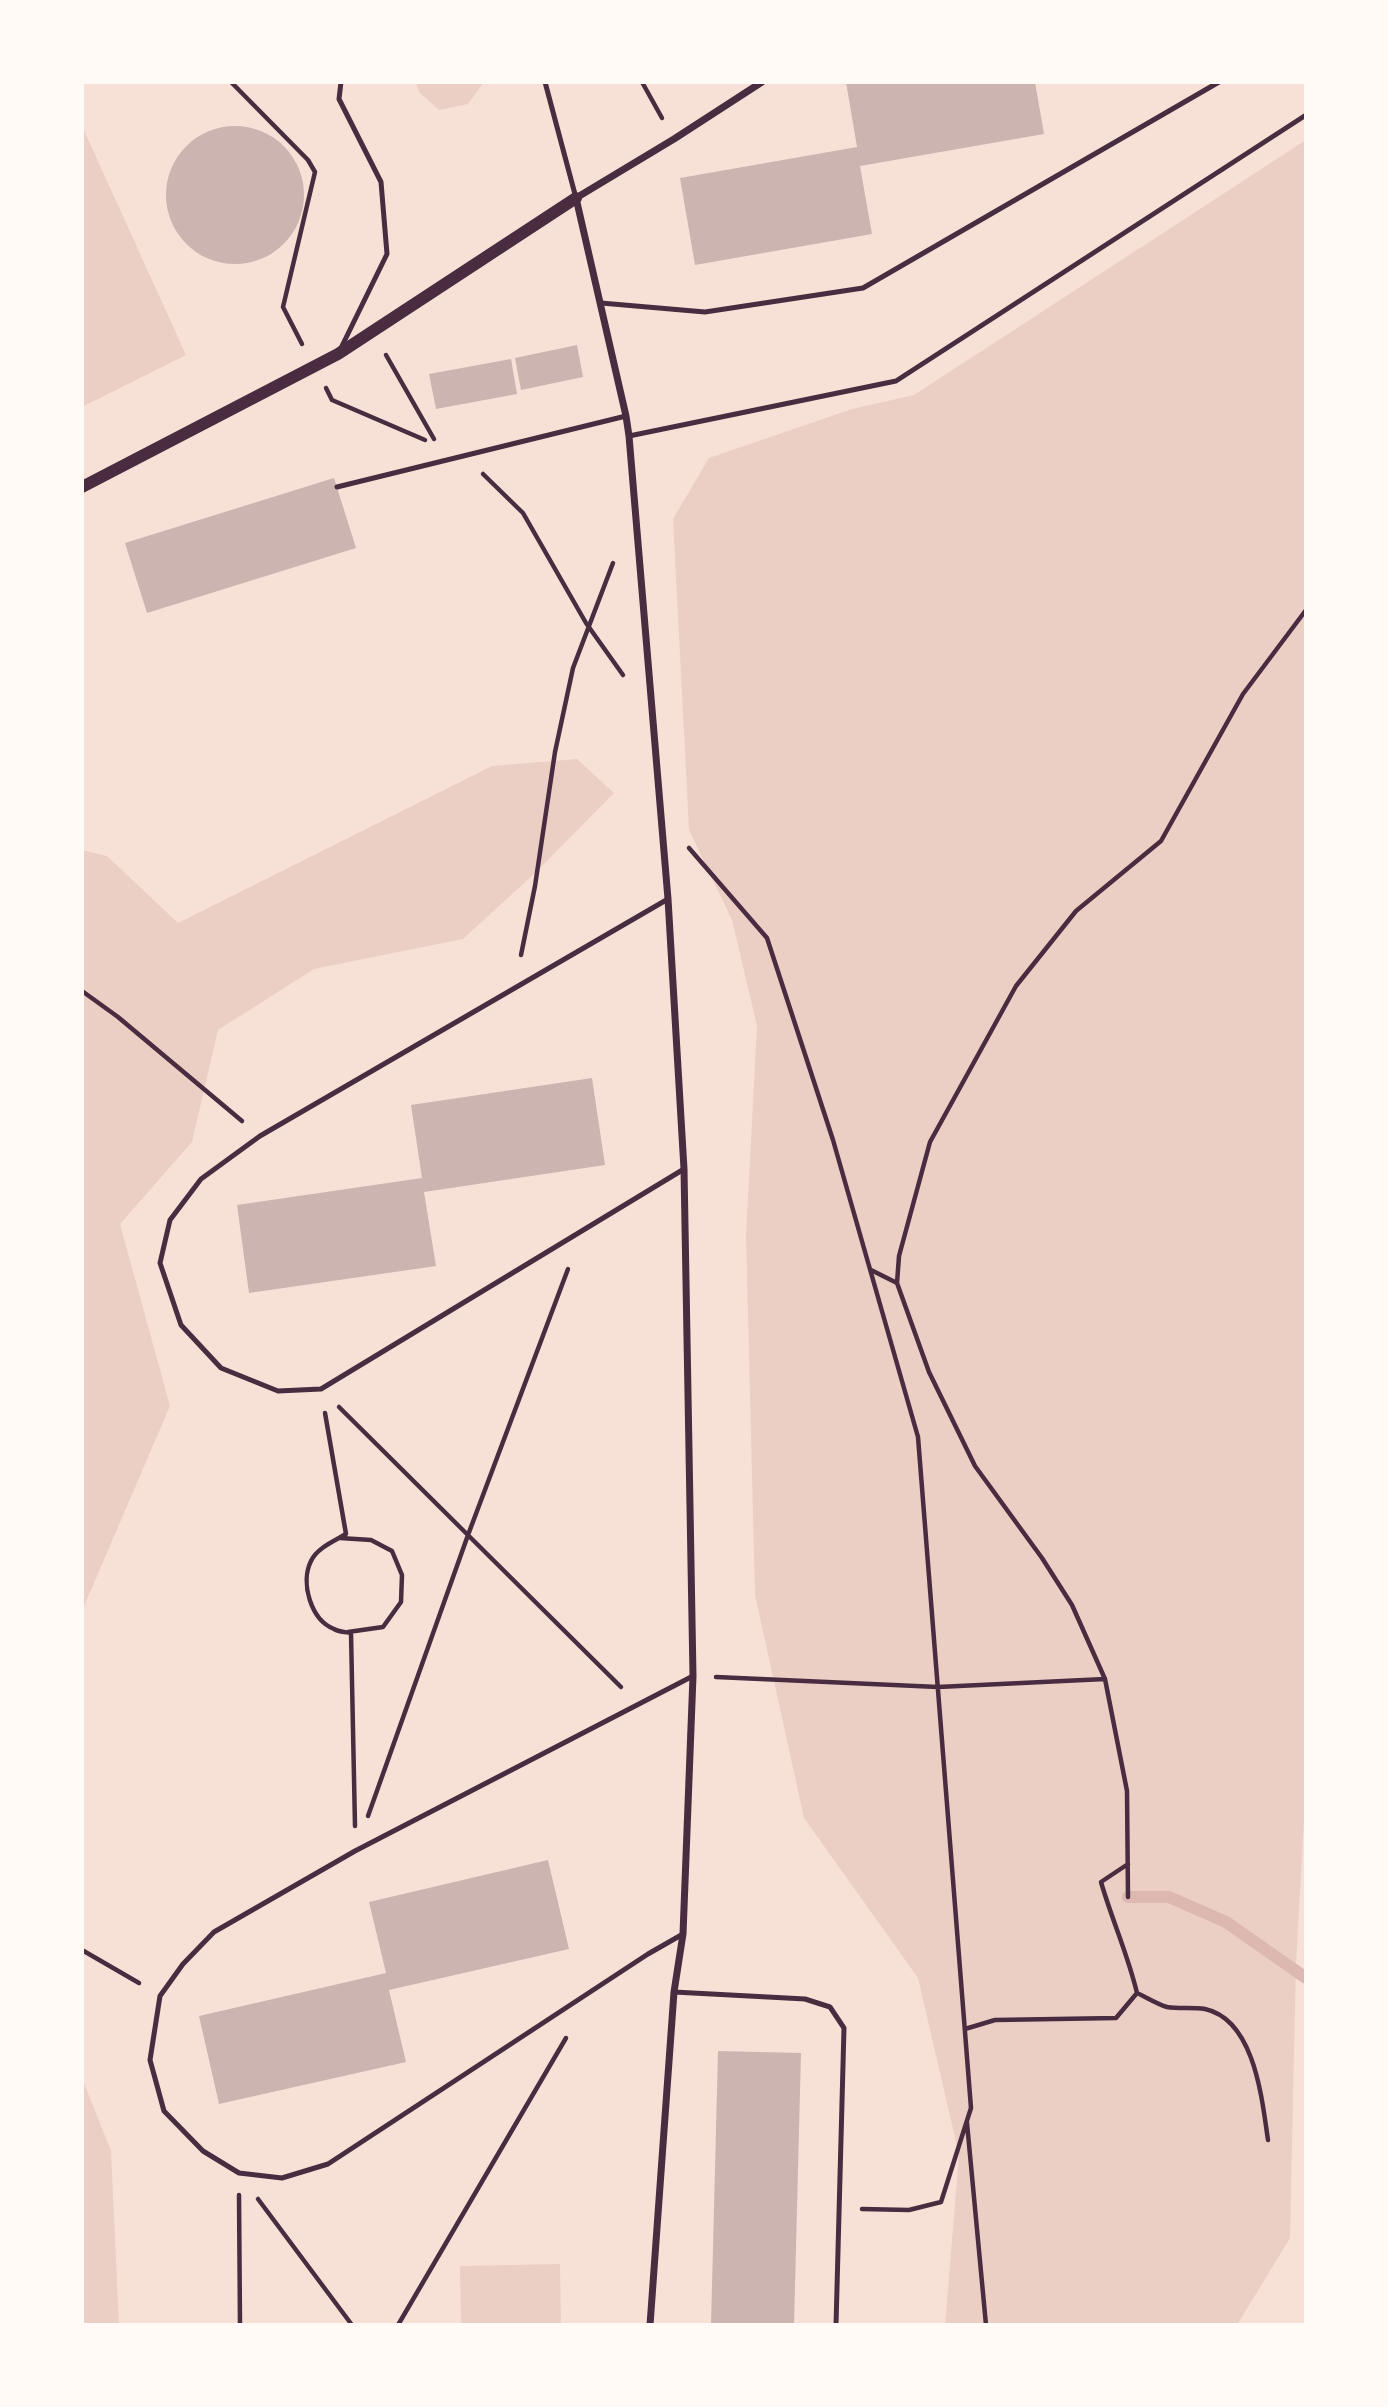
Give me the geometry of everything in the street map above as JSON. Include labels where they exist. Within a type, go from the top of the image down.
[{"type":"street","points":[[82,487],[338,354],[576,198],[762,82]]},
{"type":"street","points":[[576,198],[629,436],[668,899],[684,1169],[693,1676],[683,1934],[674,1992],[650,2325]]},
{"type":"lane","points":[[338,354],[387,254],[381,182],[339,99],[341,82]]},
{"type":"lane","points":[[544,82],[576,198]]},
{"type":"lane","points":[[601,303],[705,312],[863,288],[1219,82]]},
{"type":"lane","points":[[629,436],[897,381],[1306,115]]},
{"type":"lane","points":[[337,487],[626,415]]},
{"type":"lane","points":[[668,899],[260,1136],[201,1179],[170,1220],[160,1263],[181,1325],[221,1368],[278,1391],[321,1389],[684,1169]]},
{"type":"lane","points":[[683,1934],[648,1954],[328,2164],[282,2178],[239,2173],[203,2151],[164,2111],[150,2060],[160,1996],[183,1964],[214,1932],[355,1851],[693,1676]]},
{"type":"lane","points":[[674,1992],[805,1999],[830,2007],[844,2028],[836,2325]]},
{"type":"path","points":[[231,82],[308,160],[315,172],[283,307],[332,400],[438,445],[386,354]]},
{"type":"path","points":[[642,82],[674,139]]},
{"type":"path","points":[[477,468],[523,513],[589,627],[626,679]]},
{"type":"path","points":[[515,988],[535,886],[555,752],[573,668],[614,559]]},
{"type":"path","points":[[1128,1896],[1127,1791],[1105,1679],[1072,1605],[1042,1558],[975,1465],[929,1372],[897,1283],[899,1256],[930,1142],[1016,986],[1076,911],[1161,841],[1243,694],[1306,610]]},
{"type":"path","points":[[661,815],[766,938],[833,1140],[918,1437],[971,2108],[941,2202],[909,2210],[839,2209]]},
{"type":"path","points":[[82,991],[118,1017],[260,1136]]},
{"type":"path","points":[[355,1851],[468,1535],[583,1229]]},
{"type":"path","points":[[871,1270],[897,1283]]},
{"type":"path","points":[[321,1389],[639,1705]]},
{"type":"path","points":[[321,1389],[346,1534],[328,1544],[311,1561],[306,1588],[316,1613],[332,1629],[351,1633],[355,1851]]},
{"type":"path","points":[[339,1538],[371,1540],[392,1551],[402,1575],[401,1602],[383,1627],[345,1632]]},
{"type":"path","points":[[693,1676],[938,1687],[1105,1679]]},
{"type":"path","points":[[1128,1864],[1101,1882],[1111,1916],[1129,1958],[1137,1993]]},
{"type":"path","points":[[82,1950],[160,1996]]},
{"type":"path","points":[[965,2029],[995,2020],[1116,2018],[1137,1993]]},
{"type":"path","points":[[1137,1993],[1166,2007],[1208,2010],[1232,2025],[1252,2056],[1268,2140]]},
{"type":"path","points":[[398,2325],[567,2036]]},
{"type":"path","points":[[967,2121],[986,2325]]},
{"type":"path","points":[[239,2173],[240,2325]]},
{"type":"path","points":[[239,2173],[352,2325]]},
{"type":"shaded area","points":[[416,82],[484,82],[468,104],[439,110],[419,92]]},
{"type":"shaded area","points":[[82,126],[186,355],[82,407]]},
{"type":"shaded area","points":[[1306,140],[1306,1786],[1296,1963],[1290,2238],[1237,2325],[945,2325],[959,2155],[918,1978],[804,1818],[755,1595],[746,1235],[757,1026],[732,920],[689,830],[673,519],[709,458],[852,409],[914,395]]},
{"type":"shaded area","points":[[577,759],[614,793],[534,874],[463,939],[314,969],[218,1030],[192,1142],[120,1224],[170,1406],[82,1611],[82,850],[107,856],[178,923],[492,766]]},
{"type":"shaded area","points":[[82,2078],[111,2151],[119,2325],[82,2325]]},
{"type":"shaded area","points":[[560,2264],[561,2325],[461,2325],[460,2266]]},
{"type":"building","points":[[846,82],[1035,82],[1044,134],[860,166],[872,234],[695,265],[680,178],[857,147]]},
{"type":"building","points":[[235,126],[262,131],[284,146],[299,168],[304,195],[299,222],[284,244],[262,259],[235,264],[208,259],[186,244],[171,222],[166,195],[171,168],[186,146],[208,131]]},
{"type":"building","points":[[577,345],[583,377],[521,390],[515,358]]},
{"type":"building","points":[[511,359],[517,394],[436,409],[429,374]]},
{"type":"building","points":[[334,478],[356,548],[147,613],[125,543]]},
{"type":"building","points":[[592,1078],[605,1165],[424,1192],[436,1266],[249,1293],[237,1205],[422,1178],[411,1105]]},
{"type":"building","points":[[548,1860],[569,1949],[389,1990],[406,2062],[219,2104],[199,2016],[386,1973],[369,1902]]},
{"type":"building","points":[[718,2051],[801,2053],[794,2325],[711,2325]]},
{"type":"waterway","points":[[1128,1897],[1169,1897],[1226,1922],[1306,1978]]}]
